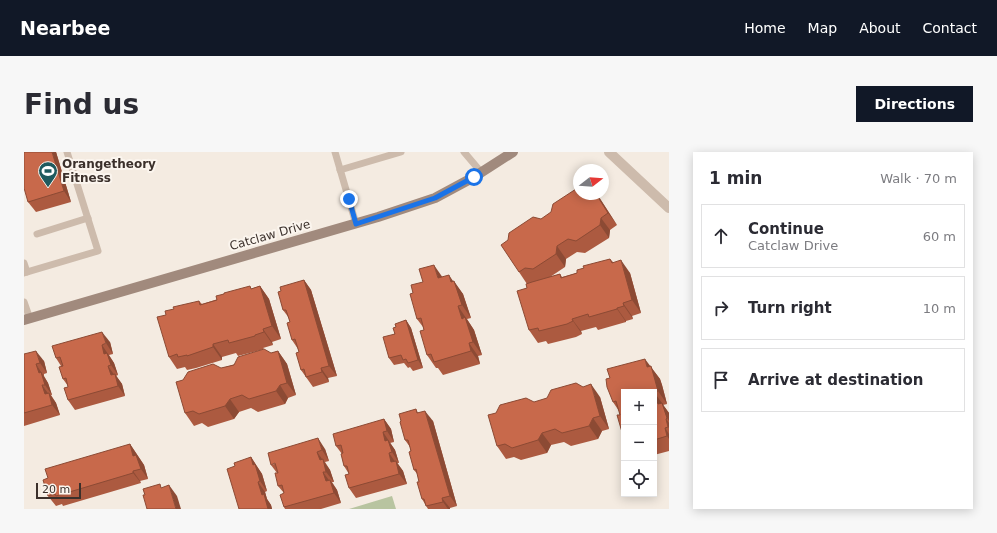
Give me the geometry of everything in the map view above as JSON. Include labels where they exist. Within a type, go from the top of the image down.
[{"type":"street","name":"Catclaw Drive","points":[[27,319],[356,224],[435,198],[513,152]]},
{"type":"street","points":[[609,152],[669,208]]},
{"type":"lane","points":[[24,263],[26,273],[98,250],[67,152]]},
{"type":"lane","points":[[335,152],[356,224]]},
{"type":"lane","points":[[340,170],[401,152]]},
{"type":"lane","points":[[464,152],[481,172]]},
{"type":"lane","points":[[37,234],[88,218]]},
{"type":"lane","points":[[24,302],[27,319]]},
{"type":"green space","points":[[392,496],[396,509],[349,509]]},
{"type":"building","name":"Orangetheory Fitness","points":[[24,152],[52,152],[64,191],[28,202],[24,188]]},
{"type":"building","points":[[573,191],[573,200],[600,200],[608,213],[601,218],[600,225],[576,241],[568,239],[557,246],[556,254],[533,269],[525,268],[519,272],[501,245],[508,240],[509,233],[533,217],[541,219],[551,212],[553,204]]},
{"type":"building","points":[[610,259],[612,263],[621,260],[632,300],[623,303],[624,306],[617,309],[589,317],[588,314],[572,319],[573,321],[567,324],[539,331],[538,328],[529,330],[517,291],[527,288],[526,284],[560,274],[561,278],[577,273],[577,270],[584,268],[583,266]]},
{"type":"building","points":[[434,265],[438,278],[449,275],[451,282],[454,281],[462,305],[458,306],[462,319],[465,317],[473,342],[469,343],[471,351],[434,362],[431,354],[427,355],[420,331],[424,330],[421,318],[417,319],[410,294],[413,293],[411,285],[423,282],[419,269]]},
{"type":"building","points":[[304,280],[329,366],[321,368],[322,372],[306,377],[304,369],[301,370],[296,353],[299,352],[295,339],[292,340],[287,323],[290,322],[286,310],[283,310],[278,292],[281,291],[280,287]]},
{"type":"building","points":[[250,286],[251,289],[260,286],[272,326],[263,329],[264,332],[255,336],[229,343],[228,340],[213,344],[213,347],[187,356],[178,357],[177,354],[169,357],[157,317],[166,315],[165,311],[174,309],[173,307],[199,301],[200,305],[217,300],[216,296]]},
{"type":"building","points":[[406,320],[418,360],[408,363],[406,359],[403,360],[401,355],[389,358],[383,337],[395,334],[393,328],[396,327],[395,324]]},
{"type":"building","points":[[102,332],[106,343],[102,345],[104,354],[107,353],[111,365],[108,366],[111,375],[115,374],[118,386],[68,400],[64,388],[68,387],[66,378],[63,379],[59,367],[63,366],[60,357],[56,358],[52,346]]},
{"type":"building","points":[[264,349],[271,353],[278,351],[287,383],[280,385],[276,391],[249,399],[242,395],[230,399],[225,406],[199,414],[193,411],[185,413],[176,382],[183,380],[188,372],[213,364],[221,368],[234,365],[238,357]]},
{"type":"building","points":[[36,351],[40,363],[36,364],[39,373],[41,372],[45,385],[42,385],[45,394],[49,393],[52,405],[24,413],[24,354]]},
{"type":"building","points":[[645,359],[647,367],[651,366],[658,391],[657,389],[621,389],[621,429],[617,415],[620,415],[616,401],[613,402],[607,387],[606,379],[610,378],[607,369]]},
{"type":"building","points":[[576,383],[583,387],[591,384],[600,416],[593,418],[589,426],[562,433],[555,429],[542,433],[538,440],[512,448],[505,444],[497,446],[488,415],[496,413],[500,405],[526,398],[534,402],[547,398],[551,390]]},
{"type":"building","points":[[657,401],[658,404],[662,403],[667,418],[668,427],[665,428],[667,436],[657,439]]},
{"type":"building","points":[[416,409],[417,413],[425,411],[450,496],[442,498],[443,502],[426,506],[424,499],[422,499],[417,482],[419,482],[416,469],[414,470],[409,452],[411,451],[408,440],[405,440],[399,414]]},
{"type":"building","points":[[384,419],[387,431],[383,432],[385,441],[388,440],[392,452],[389,453],[391,462],[396,461],[399,474],[349,488],[345,475],[349,474],[347,466],[344,466],[341,454],[343,453],[341,445],[336,446],[333,434]]},
{"type":"building","points":[[318,438],[322,450],[317,452],[320,460],[323,459],[326,472],[323,472],[326,481],[330,480],[334,493],[284,507],[280,495],[284,493],[282,485],[278,486],[275,473],[278,473],[275,463],[271,465],[268,453]]},
{"type":"building","points":[[130,444],[133,456],[136,455],[141,469],[133,471],[133,473],[56,496],[55,494],[48,496],[43,480],[48,478],[45,469]]},
{"type":"building","points":[[251,457],[253,465],[255,464],[260,481],[258,482],[262,495],[264,494],[268,509],[239,509],[227,469],[235,466],[234,463]]},
{"type":"building","points":[[160,484],[161,488],[169,485],[176,509],[147,509],[143,489]]},
{"type":"place","name":"Orangetheory Fitness","points":[[48,188]]},
{"type":"route","points":[[349,199],[356,224],[435,198],[474,177]]}]
